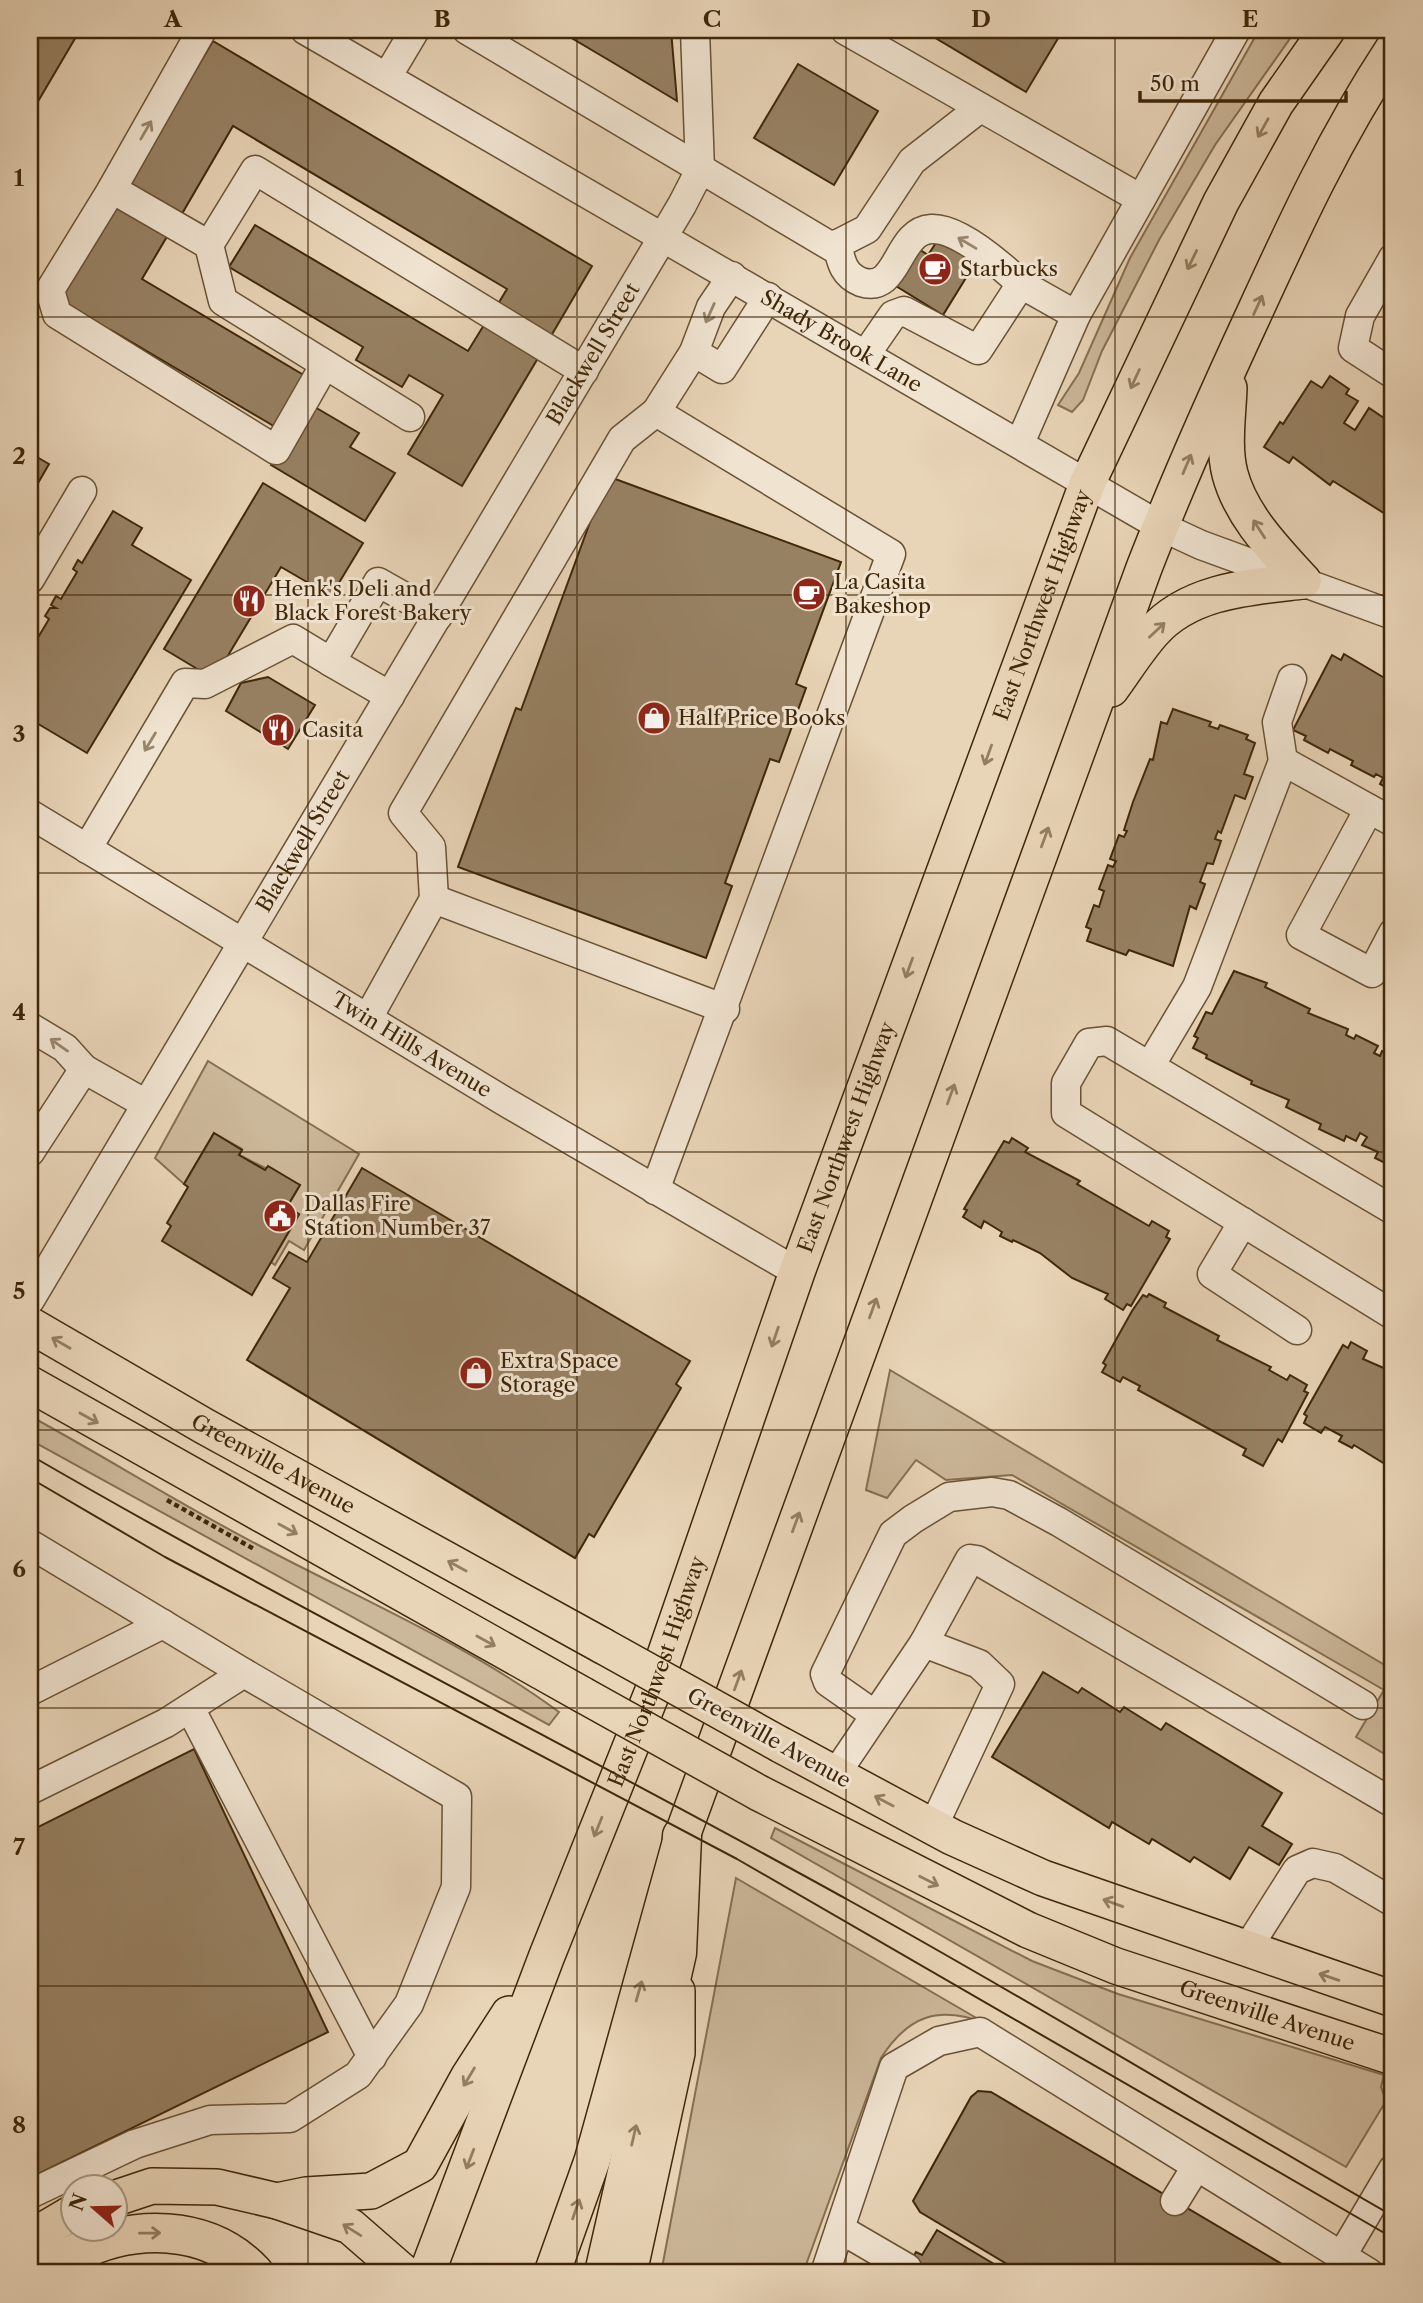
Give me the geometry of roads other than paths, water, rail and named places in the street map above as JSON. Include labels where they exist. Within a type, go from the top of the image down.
[{"type":"highway","points":[[604,2273],[677,1953],[682,1836]]},
{"type":"highway","points":[[42,2273],[92,2244],[148,2231],[206,2240],[254,2273]]},
{"type":"main road","name":"East Northwest Highway","points":[[426,2273],[546,1958],[652,1693],[797,1272],[1087,484],[1221,202],[1276,103],[1327,30]]},
{"type":"main road","points":[[1387,30],[1393,34]]},
{"type":"main road","points":[[552,2273],[592,2161],[682,1836],[1077,747],[1160,526],[1316,177],[1393,49]]},
{"type":"main road","points":[[1229,367],[1226,436],[1230,474],[1243,505],[1269,544],[1303,581]]},
{"type":"main road","points":[[1077,747],[1110,690],[1154,630],[1191,604],[1228,590],[1303,581]]},
{"type":"main road","name":"Greenville Avenue","points":[[30,1325],[204,1426],[933,1827],[1043,1878],[1393,1998]]},
{"type":"main road","name":"Greenville Avenue","points":[[30,1384],[759,1793],[1040,1935],[1116,1966],[1393,2057]]},
{"type":"main road","points":[[629,2273],[677,2053],[677,1953]]},
{"type":"main road","points":[[277,2201],[306,2194],[371,2191],[420,2165],[469,2076],[546,1958]]},
{"type":"main road","points":[[130,2193],[152,2186],[217,2187],[277,2201],[350,2226],[404,2273]]},
{"type":"main road","points":[[30,2238],[60,2220]]},
{"type":"street","points":[[202,30],[112,189],[50,290],[57,314],[276,450],[324,366]]},
{"type":"street","name":"Shady Brook Lane","points":[[305,30],[1160,526],[1201,545],[1393,615]]},
{"type":"street","points":[[387,77],[415,30]]},
{"type":"street","points":[[467,30],[832,247],[867,229],[912,160],[980,108]]},
{"type":"street","points":[[695,30],[700,170]]},
{"type":"street","points":[[845,30],[1141,199]]},
{"type":"street","points":[[1020,443],[1076,315],[1237,30]]},
{"type":"street","points":[[410,417],[223,301],[209,245],[255,170],[584,371]]},
{"type":"street","name":"Blackwell Street","points":[[30,1300],[664,237],[700,170]]},
{"type":"street","points":[[112,189],[209,245]]},
{"type":"street","points":[[837,244],[842,268],[854,279],[878,284],[885,281],[906,244],[916,234],[928,229],[943,229],[998,263],[1021,285],[1076,315]]},
{"type":"street","points":[[1393,258],[1360,316],[1353,348],[1393,374]]},
{"type":"street","points":[[368,1018],[434,900],[431,847],[403,813],[622,439],[656,412],[694,352],[711,307],[732,276]]},
{"type":"street","points":[[866,354],[893,315],[904,311],[978,350],[1021,285]]},
{"type":"street","points":[[694,352],[722,369],[768,297]]},
{"type":"street","points":[[655,1190],[725,1009],[891,554],[656,412]]},
{"type":"street","points":[[30,579],[82,491]]},
{"type":"street","points":[[331,662],[379,582],[438,617]]},
{"type":"street","points":[[87,849],[185,683],[205,684],[293,639],[390,696]]},
{"type":"street","points":[[1150,1066],[1197,987],[1283,761],[1277,722],[1292,679]]},
{"type":"street","points":[[1283,761],[1393,822]]},
{"type":"street","points":[[1369,809],[1301,935],[1372,973],[1393,933]]},
{"type":"street","name":"Twin Hills Avenue","points":[[30,814],[655,1190],[797,1272]]},
{"type":"street","points":[[434,900],[725,1009]]},
{"type":"street","points":[[30,1027],[65,1048],[84,1069],[146,1104]]},
{"type":"street","points":[[1393,1210],[1107,1041],[1089,1043],[1066,1083],[1066,1113],[1393,1315]]},
{"type":"street","points":[[30,1152],[84,1069]]},
{"type":"street","points":[[1244,1222],[1212,1274],[1297,1331]]},
{"type":"street","points":[[875,1716],[828,1682],[825,1674],[893,1534],[949,1497],[992,1492],[1009,1495],[1059,1522],[1363,1705]]},
{"type":"street","points":[[30,1544],[457,1797],[456,1887],[409,2004],[358,2075],[290,2118],[210,2120],[135,2144],[30,2194]]},
{"type":"street","points":[[835,1774],[924,1643],[958,1576],[970,1559],[977,1560],[1393,1803]]},
{"type":"street","points":[[30,1691],[163,1624]]},
{"type":"street","points":[[924,1643],[979,1664],[1000,1684],[933,1827]]},
{"type":"street","points":[[30,1790],[190,1708],[244,1673]]},
{"type":"street","points":[[190,1708],[250,1845],[288,1922],[372,2057]]},
{"type":"street","points":[[1247,1949],[1297,1870],[1313,1863],[1335,1868],[1393,1902]]},
{"type":"street","points":[[825,2273],[894,2067],[939,2041],[980,2032],[1369,2273]]},
{"type":"street","points":[[1175,2201],[1196,2166]]},
{"type":"street","points":[[1341,2257],[1393,2169]]},
{"type":"street","points":[[840,2229],[907,2268]]},
{"type":"tram line","points":[[30,1455],[233,1569],[850,1901],[987,1978],[1393,2216]]},
{"type":"tram line","points":[[30,1478],[165,1557],[737,1859],[1393,2238]]},
{"type":"place","name":"Starbucks","points":[[935,269]]},
{"type":"place","name":"La Casita Bakeshop","points":[[809,594]]},
{"type":"place","name":"Henk's Deli and Black Forest Bakery","points":[[249,601]]},
{"type":"place","name":"Half Price Books","points":[[654,718]]},
{"type":"place","name":"Casita","points":[[278,730]]},
{"type":"place","name":"Dallas Fire Station Number 37","points":[[280,1216]]},
{"type":"place","name":"Extra Space Storage","points":[[476,1373]]}]
